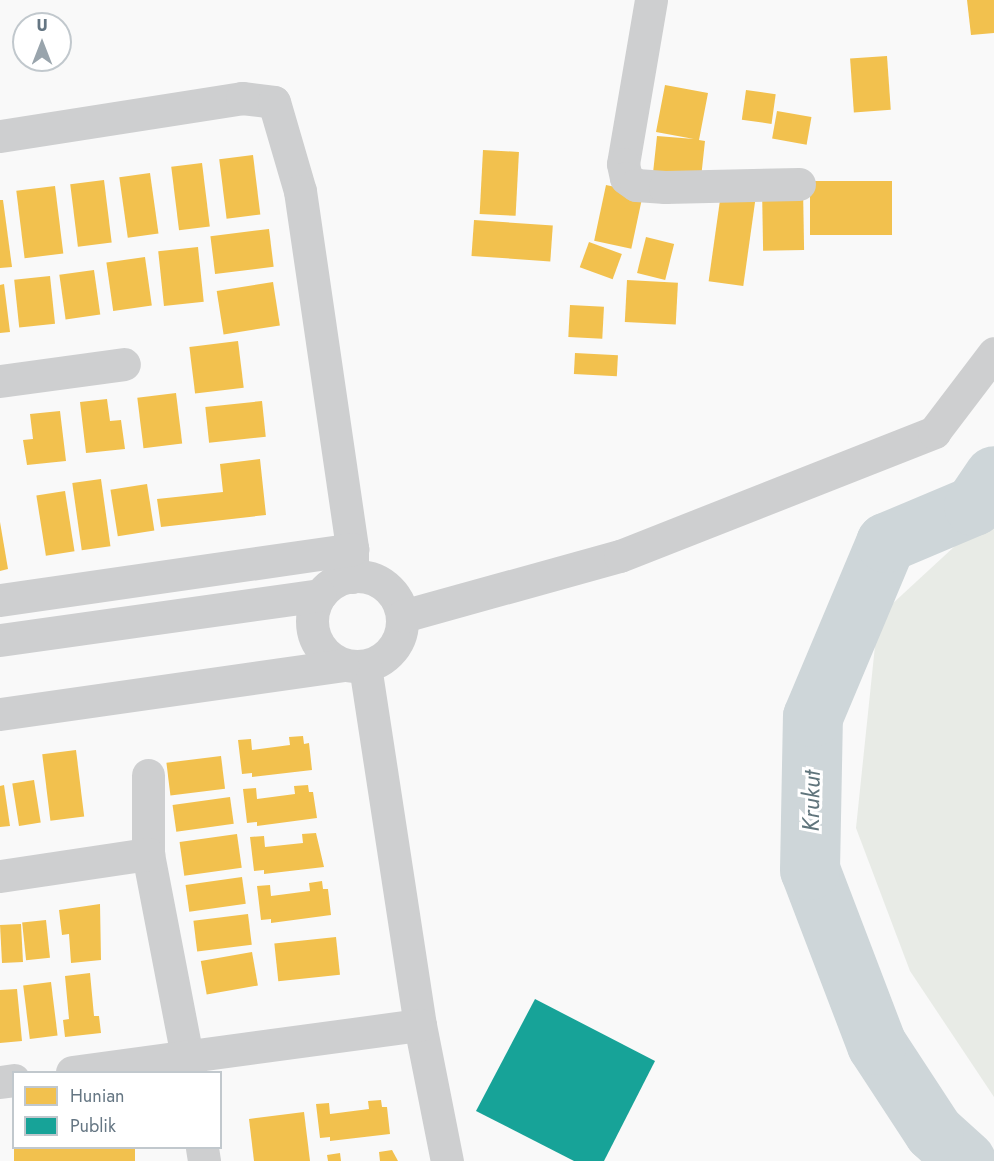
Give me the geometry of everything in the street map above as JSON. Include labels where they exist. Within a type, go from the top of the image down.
[{"type":"street","points":[[649,14],[623,164],[626,178],[636,185],[665,187],[799,184]]},
{"type":"street","points":[[0,136],[242,98],[274,102],[300,191],[352,563],[364,577],[386,586],[400,604],[403,616],[400,638],[394,648],[354,665],[0,714]]},
{"type":"street","points":[[403,616],[620,556],[934,432],[994,353]]},
{"type":"street","points":[[0,381],[124,364]]},
{"type":"street","points":[[352,563],[320,595],[312,618],[312,630],[323,652],[354,665]]},
{"type":"street","points":[[0,600],[352,563]]},
{"type":"street","points":[[0,640],[320,595]]},
{"type":"street","points":[[354,665],[447,1161]]},
{"type":"street","points":[[148,775],[148,854],[189,1065]]},
{"type":"street","points":[[0,876],[148,854]]},
{"type":"street","points":[[89,1071],[189,1065],[420,1025]]},
{"type":"shaded area","points":[[994,510],[994,1097],[910,971],[856,828],[878,617]]},
{"type":"building: Hunian","points":[[967,0],[994,0],[994,33],[971,35]]},
{"type":"building: Hunian","points":[[887,56],[891,110],[854,112],[850,59]]},
{"type":"building: Hunian","points":[[665,85],[708,93],[699,140],[705,141],[701,178],[653,173],[657,136],[694,139],[656,132]]},
{"type":"building: Hunian","points":[[746,90],[776,94],[772,124],[742,120]]},
{"type":"building: Hunian","points":[[777,111],[811,117],[807,145],[772,139]]},
{"type":"building: Hunian","points":[[483,150],[519,152],[516,216],[480,214]]},
{"type":"building: Hunian","points":[[253,155],[260,215],[227,219],[219,159]]},
{"type":"building: Hunian","points":[[202,163],[210,227],[179,230],[171,167]]},
{"type":"building: Hunian","points":[[150,173],[158,233],[128,238],[119,177]]},
{"type":"building: Hunian","points":[[104,180],[112,243],[78,247],[70,184]]},
{"type":"building: Hunian","points":[[810,181],[892,181],[892,235],[810,235]]},
{"type":"building: Hunian","points":[[606,185],[643,193],[631,249],[594,241]]},
{"type":"building: Hunian","points":[[55,186],[63,253],[25,258],[16,191]]},
{"type":"building: Hunian","points":[[803,187],[804,250],[763,251],[762,188]]},
{"type":"building: Hunian","points":[[721,193],[756,198],[743,286],[709,281]]},
{"type":"building: Hunian","points":[[0,200],[3,200],[12,267],[0,268]]},
{"type":"building: Hunian","points":[[474,220],[553,226],[550,261],[471,256]]},
{"type":"building: Hunian","points":[[269,229],[274,267],[215,274],[210,236]]},
{"type":"building: Hunian","points":[[646,237],[674,244],[665,280],[637,273]]},
{"type":"building: Hunian","points":[[589,242],[622,254],[613,279],[580,267]]},
{"type":"building: Hunian","points":[[198,247],[204,302],[164,306],[158,251]]},
{"type":"building: Hunian","points":[[145,257],[152,306],[113,311],[106,262]]},
{"type":"building: Hunian","points":[[94,270],[100,315],[66,319],[59,275]]},
{"type":"building: Hunian","points":[[50,276],[55,324],[19,328],[14,280]]},
{"type":"building: Hunian","points":[[627,280],[678,283],[676,325],[625,322]]},
{"type":"building: Hunian","points":[[273,282],[280,325],[224,334],[217,291]]},
{"type":"building: Hunian","points":[[4,284],[10,332],[0,333],[0,285]]},
{"type":"building: Hunian","points":[[570,305],[604,307],[602,339],[568,337]]},
{"type":"building: Hunian","points":[[238,341],[244,388],[195,394],[189,347]]},
{"type":"building: Hunian","points":[[575,353],[618,355],[617,376],[574,374]]},
{"type":"building: Hunian","points":[[176,393],[182,444],[144,448],[137,398]]},
{"type":"building: Hunian","points":[[107,399],[110,421],[121,420],[125,449],[86,453],[80,402]]},
{"type":"building: Hunian","points":[[262,401],[266,437],[209,443],[205,407]]},
{"type":"building: Hunian","points":[[60,411],[66,461],[27,465],[23,440],[33,439],[30,414]]},
{"type":"building: Hunian","points":[[260,459],[266,515],[161,527],[157,499],[223,492],[220,464]]},
{"type":"building: Hunian","points":[[101,479],[110,546],[82,550],[72,483]]},
{"type":"building: Hunian","points":[[147,484],[154,530],[118,536],[110,490]]},
{"type":"building: Hunian","points":[[65,491],[75,551],[46,556],[36,496]]},
{"type":"building: Hunian","points":[[0,522],[8,569],[0,571]]},
{"type":"building: Hunian","points":[[303,736],[304,744],[309,743],[312,770],[252,777],[252,773],[242,774],[238,740],[251,739],[252,750],[290,745],[289,737]]},
{"type":"building: Hunian","points":[[76,750],[84,817],[50,821],[42,754]]},
{"type":"building: Hunian","points":[[221,756],[225,789],[170,795],[166,763]]},
{"type":"building: Hunian","points":[[34,780],[41,822],[19,826],[12,783]]},
{"type":"building: Hunian","points":[[4,785],[10,826],[0,827],[0,786]]},
{"type":"building: Hunian","points":[[308,785],[309,792],[313,792],[317,818],[257,826],[257,822],[247,823],[243,789],[256,788],[257,799],[295,794],[294,786]]},
{"type":"building: Hunian","points":[[230,797],[234,824],[176,832],[173,805]]},
{"type":"building: Hunian","points":[[316,833],[324,867],[264,874],[264,870],[254,871],[250,837],[264,836],[265,847],[303,843],[302,834]]},
{"type":"building: Hunian","points":[[237,834],[242,868],[184,876],[180,842]]},
{"type":"building: Hunian","points":[[242,877],[246,904],[189,912],[186,885]]},
{"type":"building: Hunian","points":[[322,881],[323,889],[328,889],[331,915],[271,923],[271,919],[261,920],[257,886],[270,885],[271,896],[310,891],[309,883]]},
{"type":"building: Hunian","points":[[100,904],[101,960],[71,963],[69,934],[62,935],[59,910]]},
{"type":"building: Hunian","points":[[248,914],[252,945],[197,951],[193,921]]},
{"type":"building: Hunian","points":[[46,920],[50,958],[26,960],[22,923]]},
{"type":"building: Hunian","points":[[21,924],[23,962],[2,963],[0,925]]},
{"type":"building: Hunian","points":[[336,937],[340,975],[278,981],[274,943]]},
{"type":"building: Hunian","points":[[252,952],[258,985],[207,995],[201,961]]},
{"type":"building: Hunian","points":[[90,973],[94,1016],[99,1016],[101,1033],[65,1037],[63,1020],[69,1019],[65,976]]},
{"type":"building: Hunian","points":[[51,982],[58,1036],[30,1039],[23,985]]},
{"type":"building: Hunian","points":[[17,989],[22,1041],[0,1043],[0,990]]},
{"type":"building: Hunian","points":[[381,1100],[382,1107],[387,1107],[390,1134],[330,1141],[330,1137],[320,1138],[316,1104],[329,1103],[330,1114],[369,1109],[368,1101]]},
{"type":"building: Hunian","points":[[304,1112],[310,1161],[254,1161],[249,1119]]},
{"type":"building: Hunian","points":[[14,1149],[135,1149],[135,1161],[14,1161]]},
{"type":"building: Hunian","points":[[392,1150],[398,1161],[380,1161],[379,1152]]},
{"type":"building: Hunian","points":[[340,1153],[341,1161],[328,1161],[327,1155]]},
{"type":"building: Publik","points":[[535,999],[655,1061],[604,1161],[574,1161],[476,1111]]},
{"type":"waterway","name":"Krukut","points":[[966,1161],[934,1132],[877,1045],[810,870],[813,717],[886,543],[974,506],[994,476]]}]
